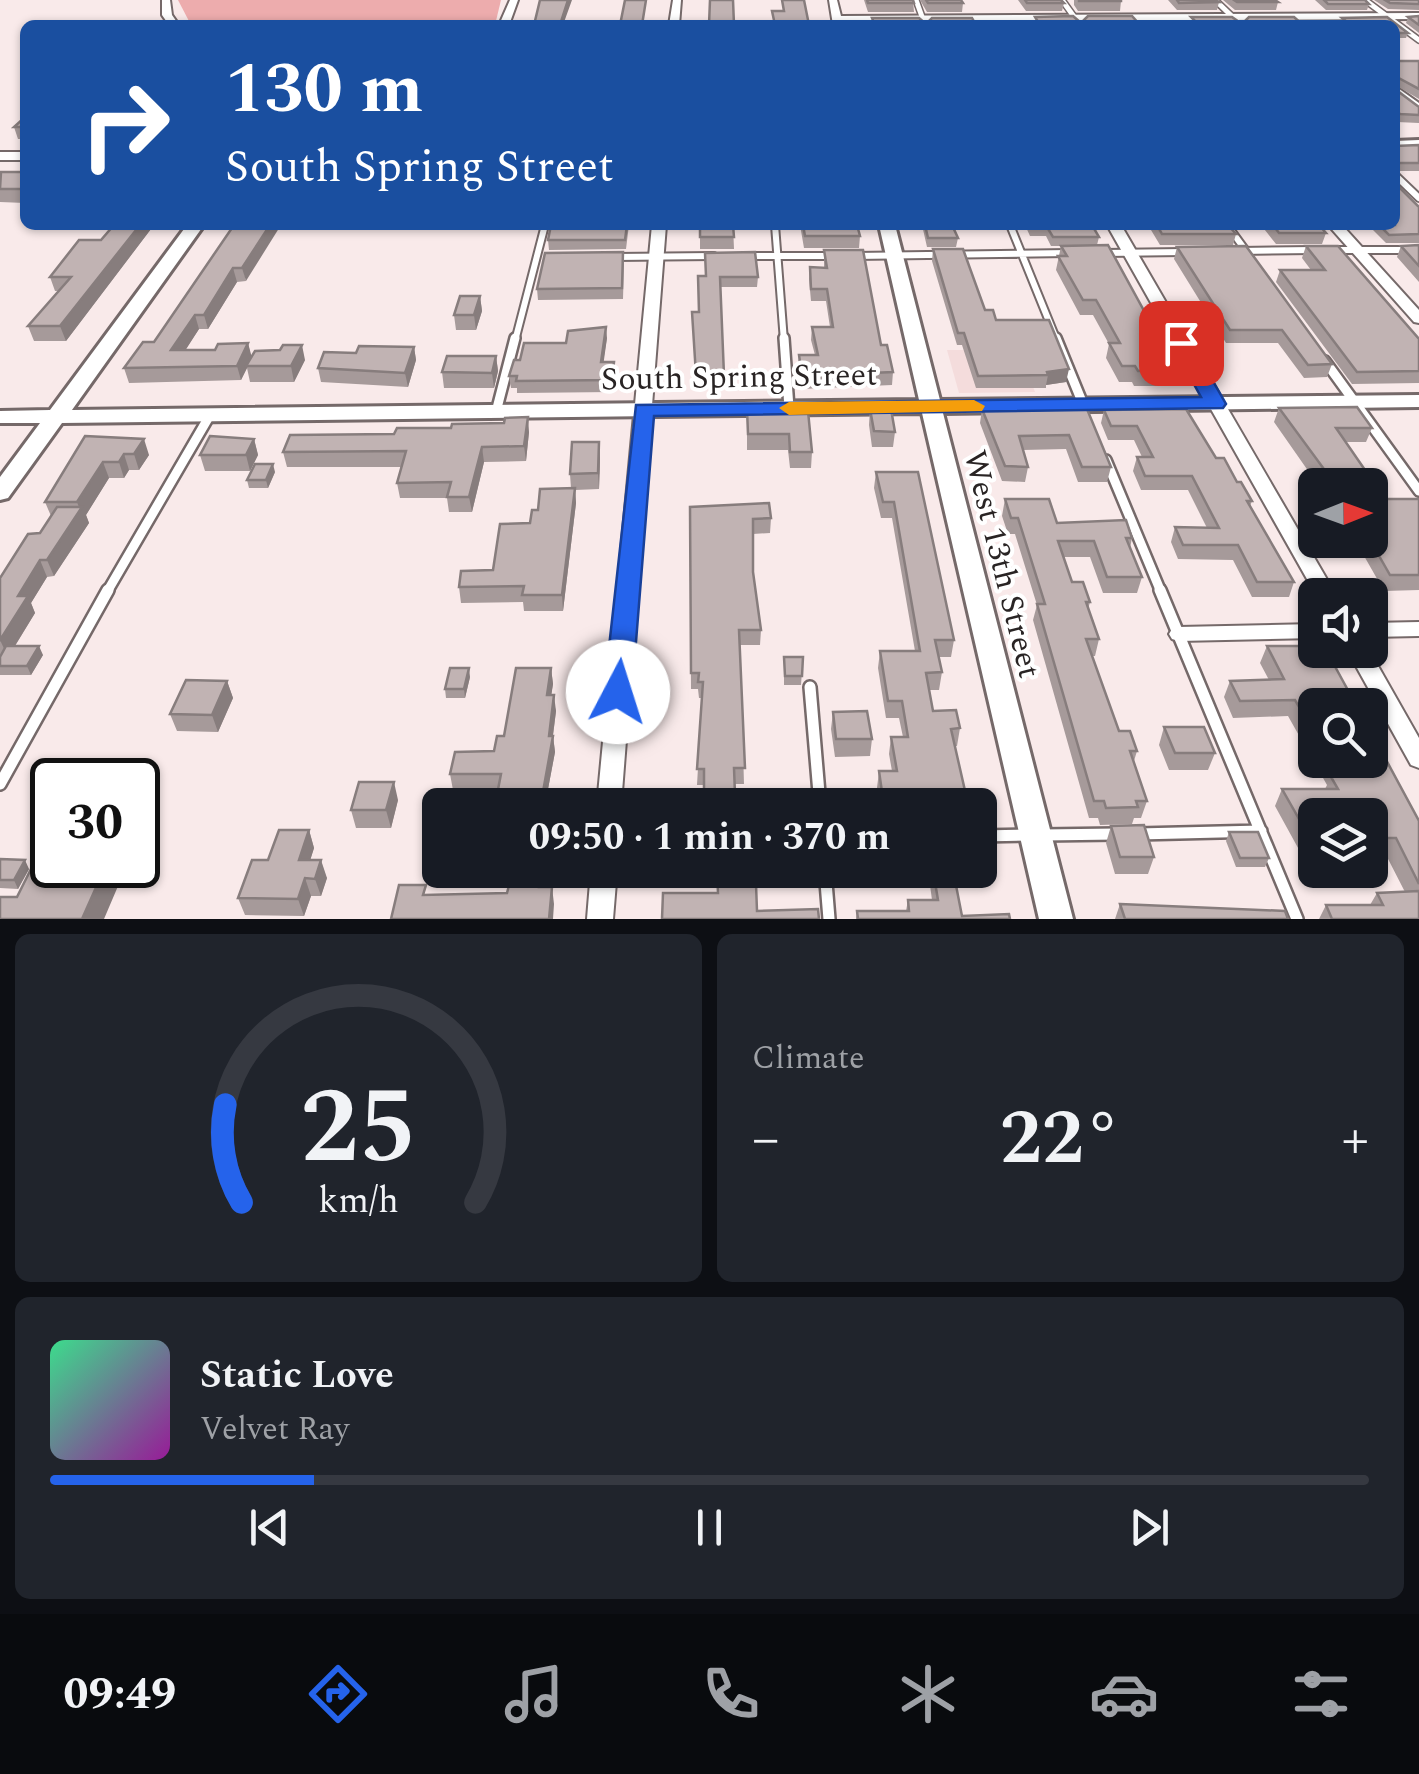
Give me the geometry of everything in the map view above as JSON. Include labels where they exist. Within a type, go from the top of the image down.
[{"type":"street","points":[[1290,0],[1313,20]]},
{"type":"street","points":[[1255,20],[1419,16]]},
{"type":"street","points":[[960,20],[1051,20]]},
{"type":"street","points":[[1097,20],[1216,20]]},
{"type":"street","points":[[1400,92],[1419,109]]},
{"type":"street","points":[[0,493],[192,230]]},
{"type":"street","points":[[611,788],[659,230]]},
{"type":"street","name":"West 13th Street","points":[[888,230],[1056,919]]},
{"type":"street","points":[[1117,230],[1316,578]]},
{"type":"street","points":[[1339,230],[1419,319]]},
{"type":"street","name":"South Spring Street","points":[[0,418],[1419,401]]},
{"type":"street","points":[[1388,630],[1419,630]]},
{"type":"street","points":[[1179,634],[1298,631]]},
{"type":"street","points":[[1368,668],[1419,759]]},
{"type":"street","points":[[600,919],[603,888]]},
{"type":"lane","points":[[1062,0],[1077,20]]},
{"type":"lane","points":[[1215,0],[1236,20]]},
{"type":"lane","points":[[1365,0],[1392,20]]},
{"type":"lane","points":[[1400,179],[1419,198]]},
{"type":"lane","points":[[496,412],[544,230]]},
{"type":"lane","points":[[775,230],[789,408]]},
{"type":"lane","points":[[1012,230],[1092,428]]},
{"type":"lane","points":[[1231,230],[1256,265]]},
{"type":"lane","points":[[1227,252],[1419,250]]},
{"type":"lane","points":[[1094,253],[1188,252]]},
{"type":"lane","points":[[597,257],[1076,253]]},
{"type":"lane","points":[[537,258],[557,257]]},
{"type":"lane","points":[[1316,348],[1419,491]]},
{"type":"lane","points":[[0,784],[170,478],[210,415]]},
{"type":"lane","points":[[1099,444],[1297,919]]},
{"type":"lane","points":[[810,687],[819,788]]},
{"type":"lane","points":[[997,836],[1261,831]]},
{"type":"lane","points":[[826,888],[828,919]]},
{"type":"shaded area","points":[[178,0],[501,0],[496,20],[188,20]]},
{"type":"shaded area","points":[[947,350],[1019,350],[1035,392],[959,393]]},
{"type":"building","points":[[540,0],[568,0],[562,20],[535,20]]},
{"type":"building","points":[[625,0],[646,0],[643,20],[621,20]]},
{"type":"building","points":[[710,0],[733,0],[734,20],[709,20]]},
{"type":"building","points":[[782,0],[804,0],[808,20],[774,20],[772,11],[784,11]]},
{"type":"building","points":[[867,0],[913,0],[914,3],[868,3]]},
{"type":"building","points":[[926,0],[961,0],[963,3],[928,3]]},
{"type":"building","points":[[1025,0],[1061,0],[1064,3],[1027,3]]},
{"type":"building","points":[[1177,0],[1216,0],[1219,2],[1179,3]]},
{"type":"building","points":[[1234,0],[1275,0],[1278,2],[1237,2]]},
{"type":"building","points":[[1324,0],[1365,0],[1369,4],[1328,4]]},
{"type":"building","points":[[1385,0],[1419,0],[1419,4],[1390,3]]},
{"type":"building","points":[[1073,16],[1078,20],[1037,20],[1035,17]]},
{"type":"building","points":[[1088,16],[1132,16],[1136,20],[1084,20]]},
{"type":"building","points":[[1191,17],[1236,20],[1194,20]]},
{"type":"building","points":[[1249,17],[1297,20],[1246,20]]},
{"type":"building","points":[[1387,17],[1391,20],[1345,20],[1342,18]]},
{"type":"building","points":[[872,18],[921,20],[873,20]]},
{"type":"building","points":[[932,18],[973,20],[930,20]]},
{"type":"building","points":[[1400,61],[1419,61],[1419,89],[1400,79]]},
{"type":"building","points":[[1400,93],[1419,107],[1419,115],[1400,114]]},
{"type":"building","points":[[1419,145],[1419,163],[1400,163],[1400,146]]},
{"type":"building","points":[[1,172],[20,172],[20,189],[0,189]]},
{"type":"building","points":[[1400,188],[1419,207],[1419,234],[1389,235],[1384,230],[1400,230]]},
{"type":"building","points":[[110,230],[136,230],[60,326],[28,326],[71,277],[50,277],[79,240],[101,240]]},
{"type":"building","points":[[231,230],[267,230],[242,268],[233,268],[204,315],[195,315],[171,350],[215,350],[218,344],[248,343],[237,366],[124,368],[143,342],[154,342]]},
{"type":"building","points":[[550,230],[626,230],[625,240],[548,240]]},
{"type":"building","points":[[700,230],[733,230],[734,237],[700,237]]},
{"type":"building","points":[[804,230],[858,230],[860,236],[805,236]]},
{"type":"building","points":[[926,230],[954,230],[958,238],[928,238]]},
{"type":"building","points":[[1049,230],[1095,230],[1099,237],[1053,237]]},
{"type":"building","points":[[1160,230],[1232,230],[1236,234],[1162,234]]},
{"type":"building","points":[[1277,230],[1326,233],[1279,233]]},
{"type":"building","points":[[1108,245],[1177,371],[1138,371],[1135,366],[1122,366],[1109,343],[1120,343],[1096,300],[1083,300],[1058,256],[1067,256],[1061,246]]},
{"type":"building","points":[[1419,245],[1419,266],[1401,246]]},
{"type":"building","points":[[1246,246],[1332,364],[1308,365],[1282,330],[1230,330],[1177,247]]},
{"type":"building","points":[[1306,246],[1338,246],[1419,339],[1419,371],[1357,372],[1280,270],[1325,270]]},
{"type":"building","points":[[933,249],[963,249],[985,310],[993,310],[996,320],[1049,320],[1069,369],[1047,372],[1048,375],[978,376],[964,333],[958,333]]},
{"type":"building","points":[[824,250],[863,250],[881,345],[887,345],[893,372],[802,376],[799,355],[818,355],[812,327],[833,327],[827,289],[811,289],[810,267],[827,268]]},
{"type":"building","points":[[623,252],[622,288],[537,289],[545,253]]},
{"type":"building","points":[[755,252],[758,277],[720,277],[724,375],[696,375],[692,312],[699,312],[698,276],[706,276],[705,253]]},
{"type":"building","points":[[460,296],[480,296],[474,315],[454,315]]},
{"type":"building","points":[[606,327],[601,362],[614,362],[612,380],[516,381],[517,376],[509,376],[514,360],[520,360],[524,343],[566,343],[568,331]]},
{"type":"building","points":[[283,345],[302,345],[291,366],[246,366],[255,351],[280,350]]},
{"type":"building","points":[[359,346],[414,347],[405,373],[318,368],[324,352],[356,353]]},
{"type":"building","points":[[447,356],[496,356],[492,373],[442,372]]},
{"type":"building","points":[[1357,407],[1372,428],[1336,428],[1364,468],[1323,468],[1279,408]]},
{"type":"building","points":[[747,409],[808,411],[812,452],[790,452],[789,434],[748,434]]},
{"type":"building","points":[[870,409],[891,409],[895,432],[874,431]]},
{"type":"building","points":[[982,409],[1087,409],[1111,467],[1082,467],[1069,435],[1019,436],[1028,467],[1005,466]]},
{"type":"building","points":[[1186,409],[1216,458],[1224,458],[1237,482],[1241,482],[1252,501],[1247,501],[1294,582],[1257,582],[1238,545],[1183,545],[1175,527],[1219,528],[1192,476],[1145,476],[1137,457],[1153,457],[1137,426],[1111,426],[1104,410]]},
{"type":"building","points":[[528,417],[524,446],[482,447],[469,497],[447,497],[451,482],[397,483],[406,451],[283,452],[290,435],[394,434],[397,428],[451,428],[452,424],[504,423],[505,418]]},
{"type":"building","points":[[85,436],[144,439],[134,454],[124,454],[119,462],[103,462],[77,502],[45,502]]},
{"type":"building","points":[[210,436],[254,439],[246,455],[200,455]]},
{"type":"building","points":[[572,442],[599,442],[598,473],[570,474]]},
{"type":"building","points":[[255,464],[273,464],[266,480],[247,480]]},
{"type":"building","points":[[876,472],[918,472],[954,640],[935,640],[942,672],[926,673],[933,711],[956,710],[960,728],[951,729],[964,788],[881,788],[879,771],[897,771],[891,737],[908,737],[902,701],[888,701],[880,651],[920,651],[894,502],[883,502]]},
{"type":"building","points":[[575,488],[562,595],[522,595],[524,586],[459,587],[461,571],[493,570],[500,524],[530,523],[532,510],[538,510],[540,489]]},
{"type":"building","points":[[1005,499],[1049,499],[1057,523],[1126,520],[1132,538],[1126,538],[1142,577],[1107,577],[1094,541],[1058,541],[1072,582],[1083,582],[1090,602],[1086,602],[1099,639],[1086,639],[1119,731],[1130,731],[1137,751],[1130,751],[1147,801],[1136,801],[1138,807],[1106,808],[1104,801],[1094,801],[1037,604],[1045,604],[1018,518],[1011,518]]},
{"type":"building","points":[[1388,499],[1419,499],[1419,575],[1390,575],[1380,558],[1388,558]]},
{"type":"building","points":[[769,503],[771,518],[753,519],[753,572],[761,630],[739,630],[745,768],[734,768],[735,788],[704,788],[704,769],[697,769],[703,682],[698,682],[699,673],[691,673],[690,507]]},
{"type":"building","points":[[57,507],[82,507],[47,560],[40,560],[18,596],[28,596],[0,640],[0,578],[28,534],[40,533]]},
{"type":"building","points":[[6,646],[39,646],[27,666],[0,666]]},
{"type":"building","points":[[1267,646],[1298,646],[1298,668],[1336,668],[1347,688],[1298,688],[1298,705],[1295,700],[1240,701],[1230,681],[1284,679]]},
{"type":"building","points":[[784,657],[803,657],[802,676],[785,676]]},
{"type":"building","points":[[450,668],[469,668],[464,689],[445,689]]},
{"type":"building","points":[[516,668],[551,668],[547,695],[554,695],[549,736],[553,736],[544,788],[498,788],[501,774],[450,774],[455,752],[494,751],[497,736],[504,736]]},
{"type":"building","points":[[186,680],[227,681],[212,715],[170,714]]},
{"type":"building","points":[[867,711],[872,739],[836,739],[833,712]]},
{"type":"building","points":[[1164,727],[1204,727],[1215,753],[1175,753]]},
{"type":"building","points":[[1388,763],[1419,821],[1419,884],[1396,838],[1388,838],[1388,798],[1298,798],[1298,817],[1282,789],[1338,789],[1332,778],[1388,778]]},
{"type":"building","points":[[359,782],[394,782],[386,810],[351,810]]},
{"type":"building","points":[[1144,825],[1154,857],[1120,857],[1111,826]]},
{"type":"building","points":[[279,830],[309,830],[299,860],[321,860],[315,879],[305,878],[298,899],[238,898],[252,860],[268,860]]},
{"type":"building","points":[[1229,832],[1258,832],[1269,858],[1240,858]]},
{"type":"building","points":[[0,859],[25,860],[14,880],[0,880]]},
{"type":"building","points":[[30,871],[30,888],[96,888],[82,919],[0,919],[0,897],[17,897]]},
{"type":"building","points":[[399,885],[422,885],[423,895],[507,893],[508,888],[552,888],[549,919],[391,919]]},
{"type":"building","points":[[718,888],[756,888],[757,911],[818,909],[819,919],[662,919],[663,893],[718,893]]},
{"type":"building","points":[[936,888],[957,888],[962,916],[1009,914],[1010,919],[858,919],[857,911],[909,911],[908,900],[938,900]]},
{"type":"building","points":[[1419,891],[1419,919],[1332,919],[1326,905],[1383,905],[1377,893]]},
{"type":"building","points":[[1120,904],[1285,911],[1288,919],[1125,919]]},
{"type":"slow traffic","points":[[789,408],[974,406]]},
{"type":"route","points":[[618,692],[644,410],[1216,404],[1181,343]]}]
